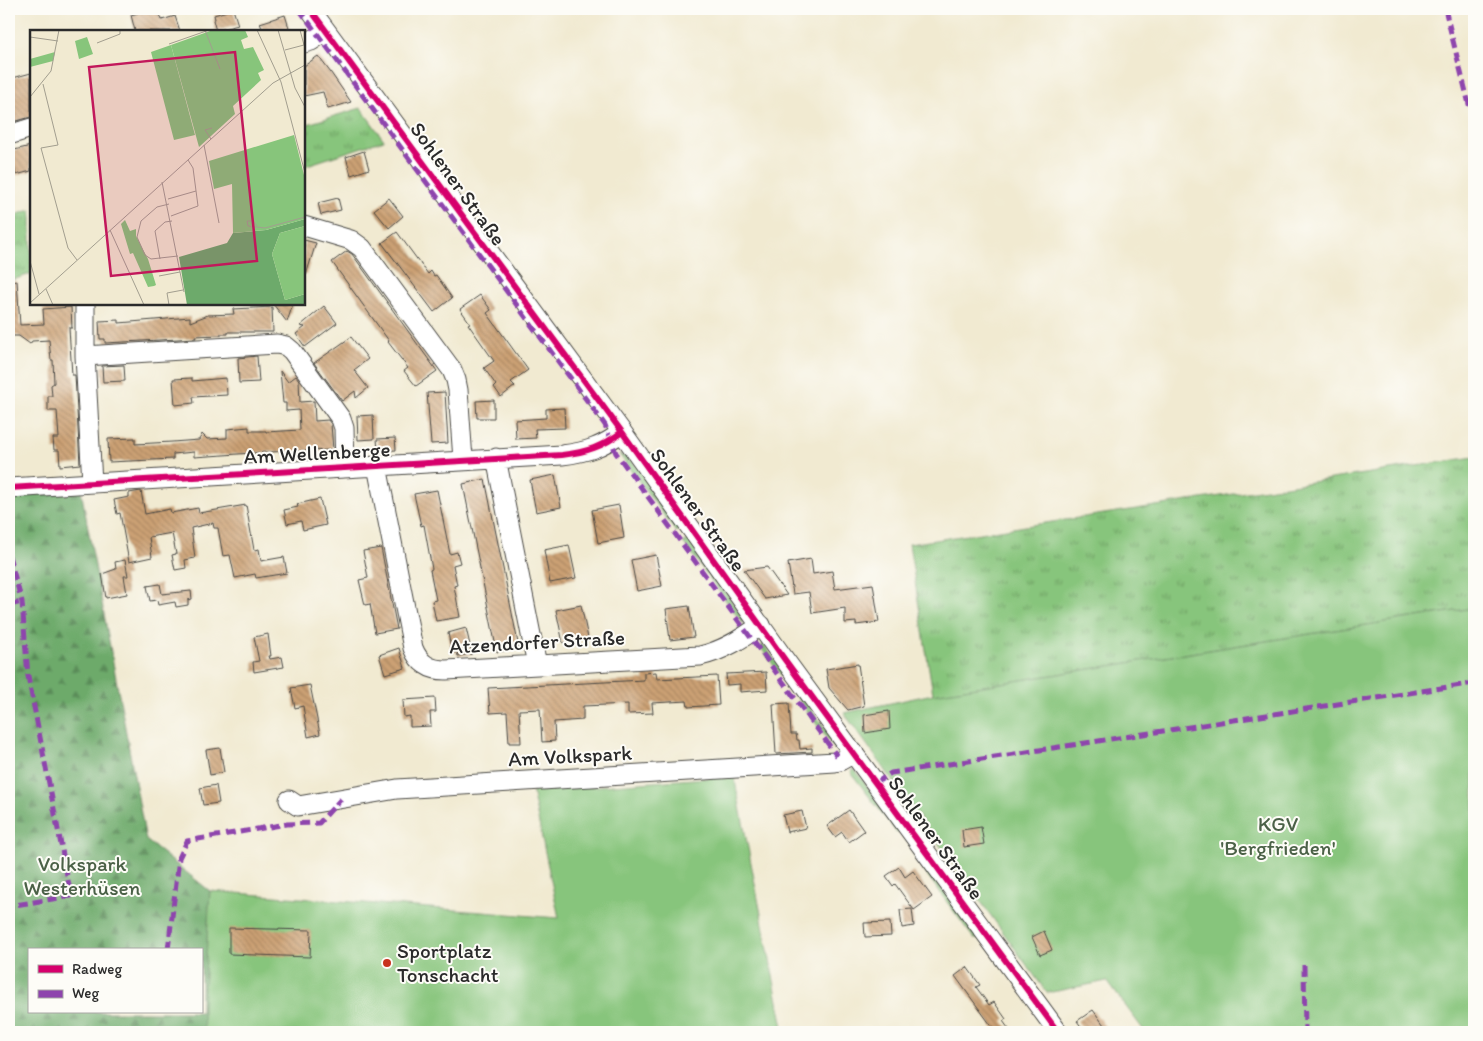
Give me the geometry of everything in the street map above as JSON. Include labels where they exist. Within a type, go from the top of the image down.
[{"type":"street","name":"Sohlener Straße","points":[[310,9],[622,432],[1058,1032]]},
{"type":"street","points":[[305,43],[326,31]]},
{"type":"street","points":[[9,134],[30,128]]},
{"type":"street","points":[[305,226],[351,240],[362,248],[452,370],[458,390],[463,460]]},
{"type":"street","points":[[85,305],[85,356],[92,483]]},
{"type":"street","points":[[85,356],[283,345],[292,352],[341,418],[344,428],[345,468]]},
{"type":"street","name":"Am Wellenberge","points":[[9,488],[562,455],[587,451],[603,445],[622,432]]},
{"type":"street","points":[[496,458],[537,665]]},
{"type":"street","name":"Atzendorfer Straße","points":[[377,466],[413,648],[420,661],[429,668],[438,670],[700,656],[724,648],[761,625]]},
{"type":"street","name":"Am Volkspark","points":[[289,800],[298,806],[397,789],[835,762],[854,753]]},
{"type":"green space","points":[[361,108],[384,140],[305,166],[305,125]]},
{"type":"green space","points":[[30,210],[30,274],[9,281],[9,217]]},
{"type":"green space","points":[[619,454],[632,460],[681,526],[676,532]]},
{"type":"green space","points":[[1474,457],[1474,608],[933,694],[909,544]]},
{"type":"green space","name":"Volkspark Westerhüsen","points":[[81,490],[146,840],[210,891],[203,1008],[204,1032],[9,1032],[9,494]]},
{"type":"green space","points":[[690,540],[741,614],[743,624],[683,542]]},
{"type":"green space","name":"KGV 'Bergfrieden'","points":[[1474,608],[1474,1032],[1145,1032],[1107,981],[1047,993],[844,713],[933,694]]},
{"type":"green space","points":[[764,645],[839,747],[834,748],[761,648]]},
{"type":"green space","points":[[852,769],[855,770],[902,833],[897,833],[852,774]]},
{"type":"green space","points":[[734,776],[784,1032],[204,1032],[203,1008],[210,891],[559,918],[532,791]]},
{"type":"green space","points":[[918,855],[980,939],[974,939],[914,857]]},
{"type":"building","points":[[151,9],[158,9],[162,20],[175,16],[180,30],[135,30],[131,15]]},
{"type":"building","points":[[233,9],[238,25],[216,30],[213,20],[215,19],[214,15]]},
{"type":"building","points":[[285,15],[290,30],[263,30],[260,23]]},
{"type":"building","points":[[318,56],[351,102],[328,109],[323,92],[305,96],[305,65]]},
{"type":"building","points":[[30,73],[30,117],[9,123],[9,79]]},
{"type":"building","points":[[30,146],[30,171],[16,175],[10,151]]},
{"type":"building","points":[[364,151],[369,169],[351,175],[346,157]]},
{"type":"building","points":[[338,198],[341,210],[321,215],[318,203]]},
{"type":"building","points":[[389,198],[403,216],[389,228],[374,210]]},
{"type":"building","points":[[397,232],[428,274],[431,271],[434,276],[436,275],[452,298],[434,312],[382,243]]},
{"type":"building","points":[[305,240],[316,243],[305,275]]},
{"type":"building","points":[[347,251],[352,254],[437,371],[416,386],[404,371],[408,368],[332,262]]},
{"type":"building","points":[[17,281],[20,325],[44,324],[43,309],[71,307],[72,328],[69,328],[72,375],[75,375],[80,464],[60,466],[59,450],[54,450],[53,438],[59,438],[57,411],[48,411],[48,396],[52,396],[51,385],[54,383],[53,360],[51,360],[49,340],[32,341],[30,344],[19,336],[9,336],[9,282]]},
{"type":"building","points":[[480,295],[491,310],[487,313],[528,370],[511,382],[515,386],[501,397],[494,387],[496,385],[484,368],[494,361],[468,324],[470,323],[460,309]]},
{"type":"building","points":[[274,305],[293,305],[287,322]]},
{"type":"building","points":[[324,306],[337,323],[305,347],[296,334],[305,327],[300,326]]},
{"type":"building","points":[[272,307],[273,332],[228,332],[228,334],[220,335],[195,336],[196,338],[105,343],[105,339],[100,339],[99,321],[119,320],[119,323],[190,317],[190,322],[208,315],[234,314],[233,309]]},
{"type":"building","points":[[351,337],[368,359],[354,370],[368,388],[356,398],[355,391],[342,401],[314,363]]},
{"type":"building","points":[[257,356],[259,382],[239,383],[238,358]]},
{"type":"building","points":[[124,365],[125,381],[103,382],[102,366]]},
{"type":"building","points":[[280,371],[288,382],[296,376],[299,380],[300,402],[314,401],[315,421],[328,420],[331,424],[333,450],[194,457],[194,452],[173,454],[173,459],[109,462],[108,439],[135,438],[135,444],[199,440],[202,434],[207,439],[227,438],[227,429],[249,427],[249,431],[266,432],[300,430],[299,410],[286,411],[286,403],[283,403]]},
{"type":"building","points":[[192,378],[192,381],[226,378],[227,395],[193,397],[194,403],[175,405],[173,379]]},
{"type":"building","points":[[445,392],[448,443],[431,444],[427,393]]},
{"type":"building","points":[[494,400],[494,418],[477,418],[476,401]]},
{"type":"building","points":[[564,408],[565,428],[535,429],[536,438],[516,439],[515,420],[546,418],[546,409]]},
{"type":"building","points":[[373,415],[374,439],[358,440],[357,416]]},
{"type":"building","points":[[395,438],[396,450],[378,451],[377,439]]},
{"type":"building","points":[[555,475],[561,507],[536,512],[530,480]]},
{"type":"building","points":[[485,479],[519,648],[497,652],[463,484]]},
{"type":"building","points":[[437,490],[450,554],[457,552],[460,563],[453,565],[457,585],[454,586],[460,617],[436,621],[432,601],[436,600],[430,570],[432,569],[424,525],[421,526],[414,494]]},
{"type":"building","points":[[141,491],[145,514],[170,509],[171,513],[198,508],[199,513],[246,505],[254,550],[259,549],[261,561],[284,557],[287,573],[256,578],[255,574],[235,578],[230,555],[223,556],[218,528],[214,528],[213,523],[191,528],[195,558],[185,560],[186,568],[175,570],[172,555],[176,554],[172,533],[149,537],[152,557],[129,562],[120,513],[117,514],[114,500],[129,497],[129,493]]},
{"type":"building","points":[[320,499],[326,525],[303,530],[301,521],[287,524],[284,510],[298,507],[297,504]]},
{"type":"building","points":[[619,505],[624,538],[598,543],[592,510]]},
{"type":"building","points":[[569,545],[576,578],[550,583],[544,550]]},
{"type":"building","points":[[381,548],[397,629],[375,633],[370,604],[365,605],[359,580],[368,578],[363,551]]},
{"type":"building","points":[[656,555],[662,586],[637,591],[631,560]]},
{"type":"building","points":[[811,559],[813,574],[832,571],[835,589],[873,584],[879,622],[856,625],[856,622],[845,623],[845,608],[812,613],[809,592],[793,594],[788,563]]},
{"type":"building","points":[[125,560],[128,576],[124,576],[127,594],[106,598],[102,574],[116,569],[115,562]]},
{"type":"building","points":[[767,567],[787,595],[765,599],[744,570]]},
{"type":"building","points":[[160,584],[162,594],[191,591],[192,599],[188,600],[188,605],[176,607],[175,602],[158,605],[157,600],[150,601],[147,586]]},
{"type":"building","points":[[581,605],[588,638],[563,643],[556,610]]},
{"type":"building","points":[[689,606],[694,637],[670,640],[666,609]]},
{"type":"building","points":[[466,628],[472,654],[458,656],[457,652],[452,653],[448,633]]},
{"type":"building","points":[[268,634],[270,659],[282,657],[284,667],[254,672],[253,662],[259,661],[254,637]]},
{"type":"building","points":[[399,648],[405,668],[385,674],[379,655]]},
{"type":"building","points":[[858,664],[864,706],[848,710],[829,688],[826,669]]},
{"type":"building","points":[[656,672],[657,679],[717,676],[719,705],[688,707],[687,701],[652,703],[653,713],[628,714],[628,704],[583,706],[583,720],[554,722],[555,741],[542,742],[540,709],[519,710],[521,743],[509,743],[507,712],[490,713],[488,688],[644,680],[644,673]]},
{"type":"building","points":[[766,672],[767,690],[740,692],[740,684],[727,685],[726,674]]},
{"type":"building","points":[[310,685],[320,734],[308,737],[303,706],[295,708],[291,688]]},
{"type":"building","points":[[435,698],[436,712],[430,712],[431,726],[410,727],[410,716],[404,717],[403,700]]},
{"type":"building","points":[[789,703],[791,734],[796,734],[800,749],[812,748],[812,752],[776,754],[773,704]]},
{"type":"building","points":[[889,711],[890,729],[865,733],[864,715]]},
{"type":"building","points":[[220,748],[224,772],[210,775],[206,750]]},
{"type":"building","points":[[216,785],[219,803],[203,805],[200,788]]},
{"type":"building","points":[[849,810],[864,831],[849,842],[842,832],[835,837],[827,826]]},
{"type":"building","points":[[802,811],[806,828],[787,832],[783,815]]},
{"type":"building","points":[[981,827],[984,844],[964,847],[962,830]]},
{"type":"building","points":[[899,867],[905,877],[913,871],[932,897],[914,910],[895,884],[893,886],[886,876]]},
{"type":"building","points":[[912,909],[914,926],[902,928],[900,910]]},
{"type":"building","points":[[890,922],[891,936],[865,937],[864,923]]},
{"type":"building","points":[[229,928],[311,930],[310,957],[229,954]]},
{"type":"building","points":[[1044,931],[1052,950],[1040,955],[1032,937]]},
{"type":"building","points":[[967,967],[980,985],[976,987],[989,1005],[994,1002],[1006,1019],[1003,1021],[1011,1032],[996,1032],[955,976]]},
{"type":"building","points":[[1093,1010],[1109,1032],[1085,1032],[1077,1021]]},
{"type":"marked path","points":[[299,9],[605,425],[616,453],[837,756]]},
{"type":"marked path","points":[[1445,9],[1474,124]]},
{"type":"marked path","points":[[9,556],[22,602],[28,676],[71,896],[9,906]]},
{"type":"marked path","points":[[9,605],[22,602]]},
{"type":"marked path","points":[[876,783],[891,773],[1474,683]]},
{"type":"marked path","points":[[168,948],[179,858],[187,841],[287,824],[319,823],[341,799]]},
{"type":"marked path","points":[[1304,965],[1305,1032]]},
{"type":"cycle path","points":[[310,9],[622,432],[785,660],[1058,1032]]},
{"type":"cycle path","points":[[9,488],[562,455],[594,448],[608,442],[622,432]]},
{"type":"place","name":"Sportplatz Tonschacht","points":[[387,963]]}]
